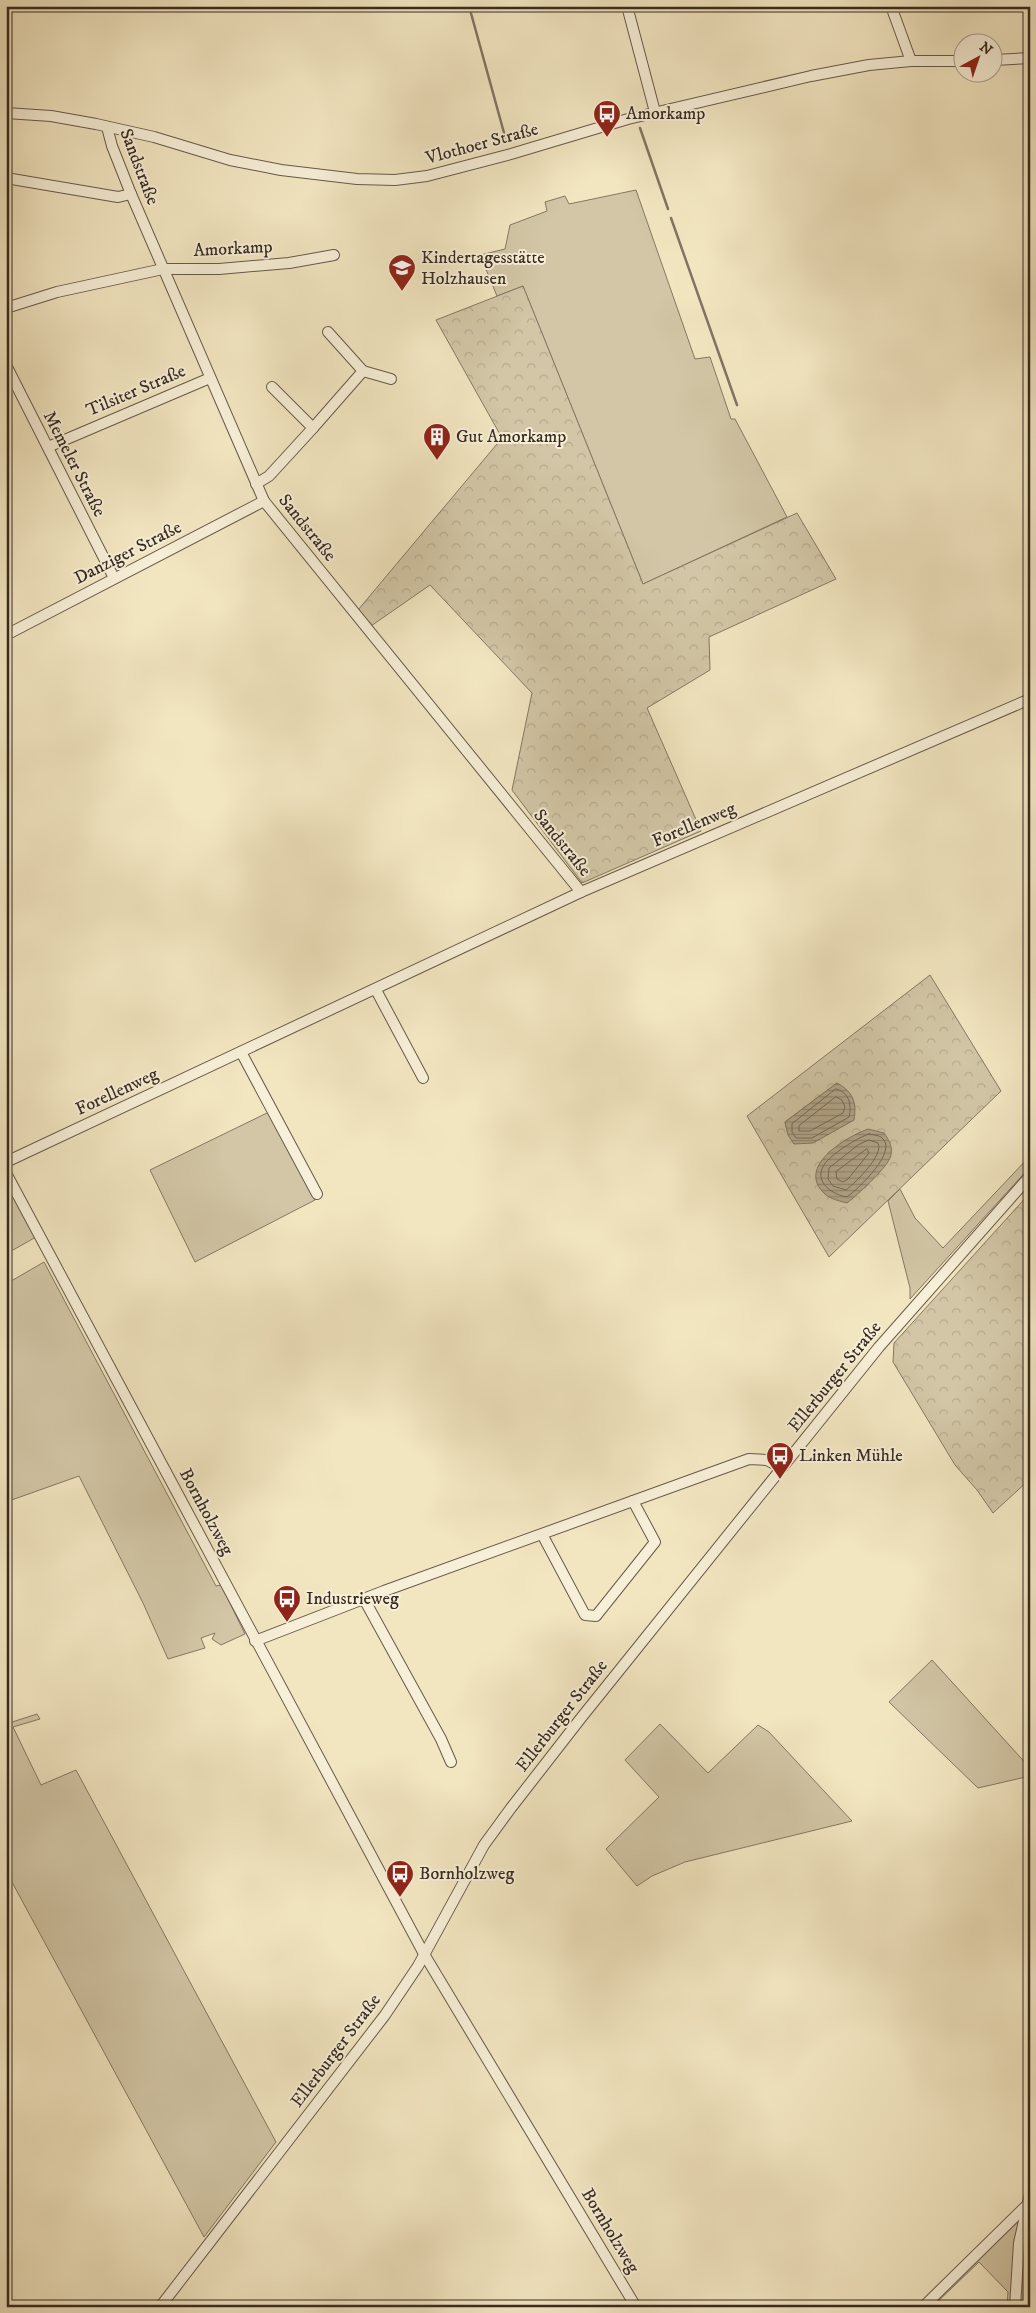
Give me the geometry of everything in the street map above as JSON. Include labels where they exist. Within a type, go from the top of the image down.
[{"type":"street","points":[[627,6],[656,112]]},
{"type":"street","points":[[891,6],[911,61]]},
{"type":"street","points":[[1004,59],[1030,58]]},
{"type":"street","name":"Vlothoer Straße","points":[[6,113],[51,116],[106,126],[230,160],[281,170],[349,178],[395,180],[427,176],[656,112],[811,76],[869,65],[911,61],[954,61]]},
{"type":"street","name":"Sandstraße","points":[[106,126],[131,194],[264,501],[581,892]]},
{"type":"street","points":[[6,178],[118,197],[131,194]]},
{"type":"street","name":"Amorkamp","points":[[6,308],[57,292],[163,269],[219,269],[289,263],[334,255]]},
{"type":"street","points":[[328,332],[364,371],[391,379]]},
{"type":"street","name":"Memeler Straße","points":[[6,365],[114,578]]},
{"type":"street","points":[[256,484],[269,476],[364,371]]},
{"type":"street","name":"Tilsiter Straße","points":[[48,447],[210,378]]},
{"type":"street","points":[[272,387],[313,428]]},
{"type":"street","name":"Danziger Straße","points":[[6,635],[264,501]]},
{"type":"street","name":"Forellenweg","points":[[6,1162],[376,990],[581,892],[1030,699]]},
{"type":"street","points":[[376,990],[423,1078]]},
{"type":"street","points":[[241,1052],[317,1194]]},
{"type":"street","name":"Bornholzweg","points":[[6,1173],[424,1954],[636,2307]]},
{"type":"street","name":"Ellerburger Straße","points":[[163,2306],[384,2015],[424,1954],[475,1860],[495,1829],[580,1718],[879,1347],[1030,1176]]},
{"type":"street","points":[[256,1641],[364,1599],[543,1536],[749,1459],[767,1460],[782,1468]]},
{"type":"street","points":[[543,1536],[585,1614],[596,1616],[655,1542],[633,1501]]},
{"type":"street","points":[[364,1599],[442,1739],[451,1762]]},
{"type":"street","points":[[1015,2307],[1019,2243],[1030,2194]]},
{"type":"street","points":[[923,2307],[1027,2205]]},
{"type":"street","points":[[999,2233],[1014,2235],[1019,2243]]},
{"type":"green space","points":[[636,190],[695,359],[710,357],[731,419],[735,419],[787,517],[643,584],[523,286],[497,296],[480,255],[505,249],[510,225],[547,211],[545,202],[565,196],[569,204]]},
{"type":"green space","points":[[523,286],[643,584],[797,513],[836,579],[709,637],[710,670],[647,708],[701,831],[582,883],[512,790],[532,693],[430,585],[371,626],[358,610],[502,438],[436,320]]},
{"type":"green space","points":[[930,975],[1001,1091],[829,1257],[747,1116]],"holes":[[[837,1083],[788,1134],[785,1122]]]},
{"type":"green space","points":[[269,1112],[315,1200],[195,1262],[150,1170]]},
{"type":"green space","points":[[1030,1156],[1030,1167],[910,1299],[910,1288],[888,1201],[900,1189],[915,1218],[943,1248]]},
{"type":"green space","points":[[6,1183],[36,1237],[6,1254]]},
{"type":"green space","points":[[1029,1194],[1030,1479],[993,1513],[977,1490],[955,1465],[893,1362],[894,1343]]},
{"type":"green space","points":[[44,1262],[216,1586],[221,1585],[245,1634],[221,1645],[212,1639],[215,1633],[201,1638],[205,1648],[168,1659],[143,1603],[79,1476],[6,1502],[6,1284]]},
{"type":"green space","points":[[932,1660],[1030,1768],[1030,1776],[978,1788],[889,1702]]},
{"type":"green space","points":[[37,1714],[40,1719],[13,1727],[41,1785],[76,1770],[276,2142],[204,2237],[6,1871],[6,1724]]},
{"type":"green space","points":[[660,1724],[708,1773],[758,1725],[769,1732],[852,1821],[685,1862],[652,1876],[637,1886],[606,1849],[659,1797],[625,1760]]},
{"type":"green space","points":[[1018,2211],[1030,2220],[1024,2307],[1007,2307],[1008,2292],[979,2262],[932,2307],[919,2307]]},
{"type":"water","points":[[837,1083],[847,1090],[853,1098],[855,1108],[854,1120],[813,1143],[794,1144],[788,1135],[785,1122]]},
{"type":"water","points":[[868,1129],[884,1133],[891,1148],[890,1158],[877,1176],[847,1203],[835,1200],[825,1194],[817,1184],[816,1174],[820,1164],[827,1154],[837,1146]]},
{"type":"waterway","points":[[469,6],[506,140]]},
{"type":"waterway","points":[[640,128],[668,209]]},
{"type":"waterway","points":[[671,218],[737,405]]},
{"type":"place","name":"Amorkamp","points":[[607,138]]},
{"type":"place","name":"Kindertagesstätte Holzhausen","points":[[402,292]]},
{"type":"place","name":"Gut Amorkamp","points":[[437,461]]},
{"type":"place","name":"Linken Mühle","points":[[780,1480]]},
{"type":"place","name":"Industrieweg","points":[[287,1623]]},
{"type":"place","name":"Bornholzweg","points":[[400,1898]]}]
